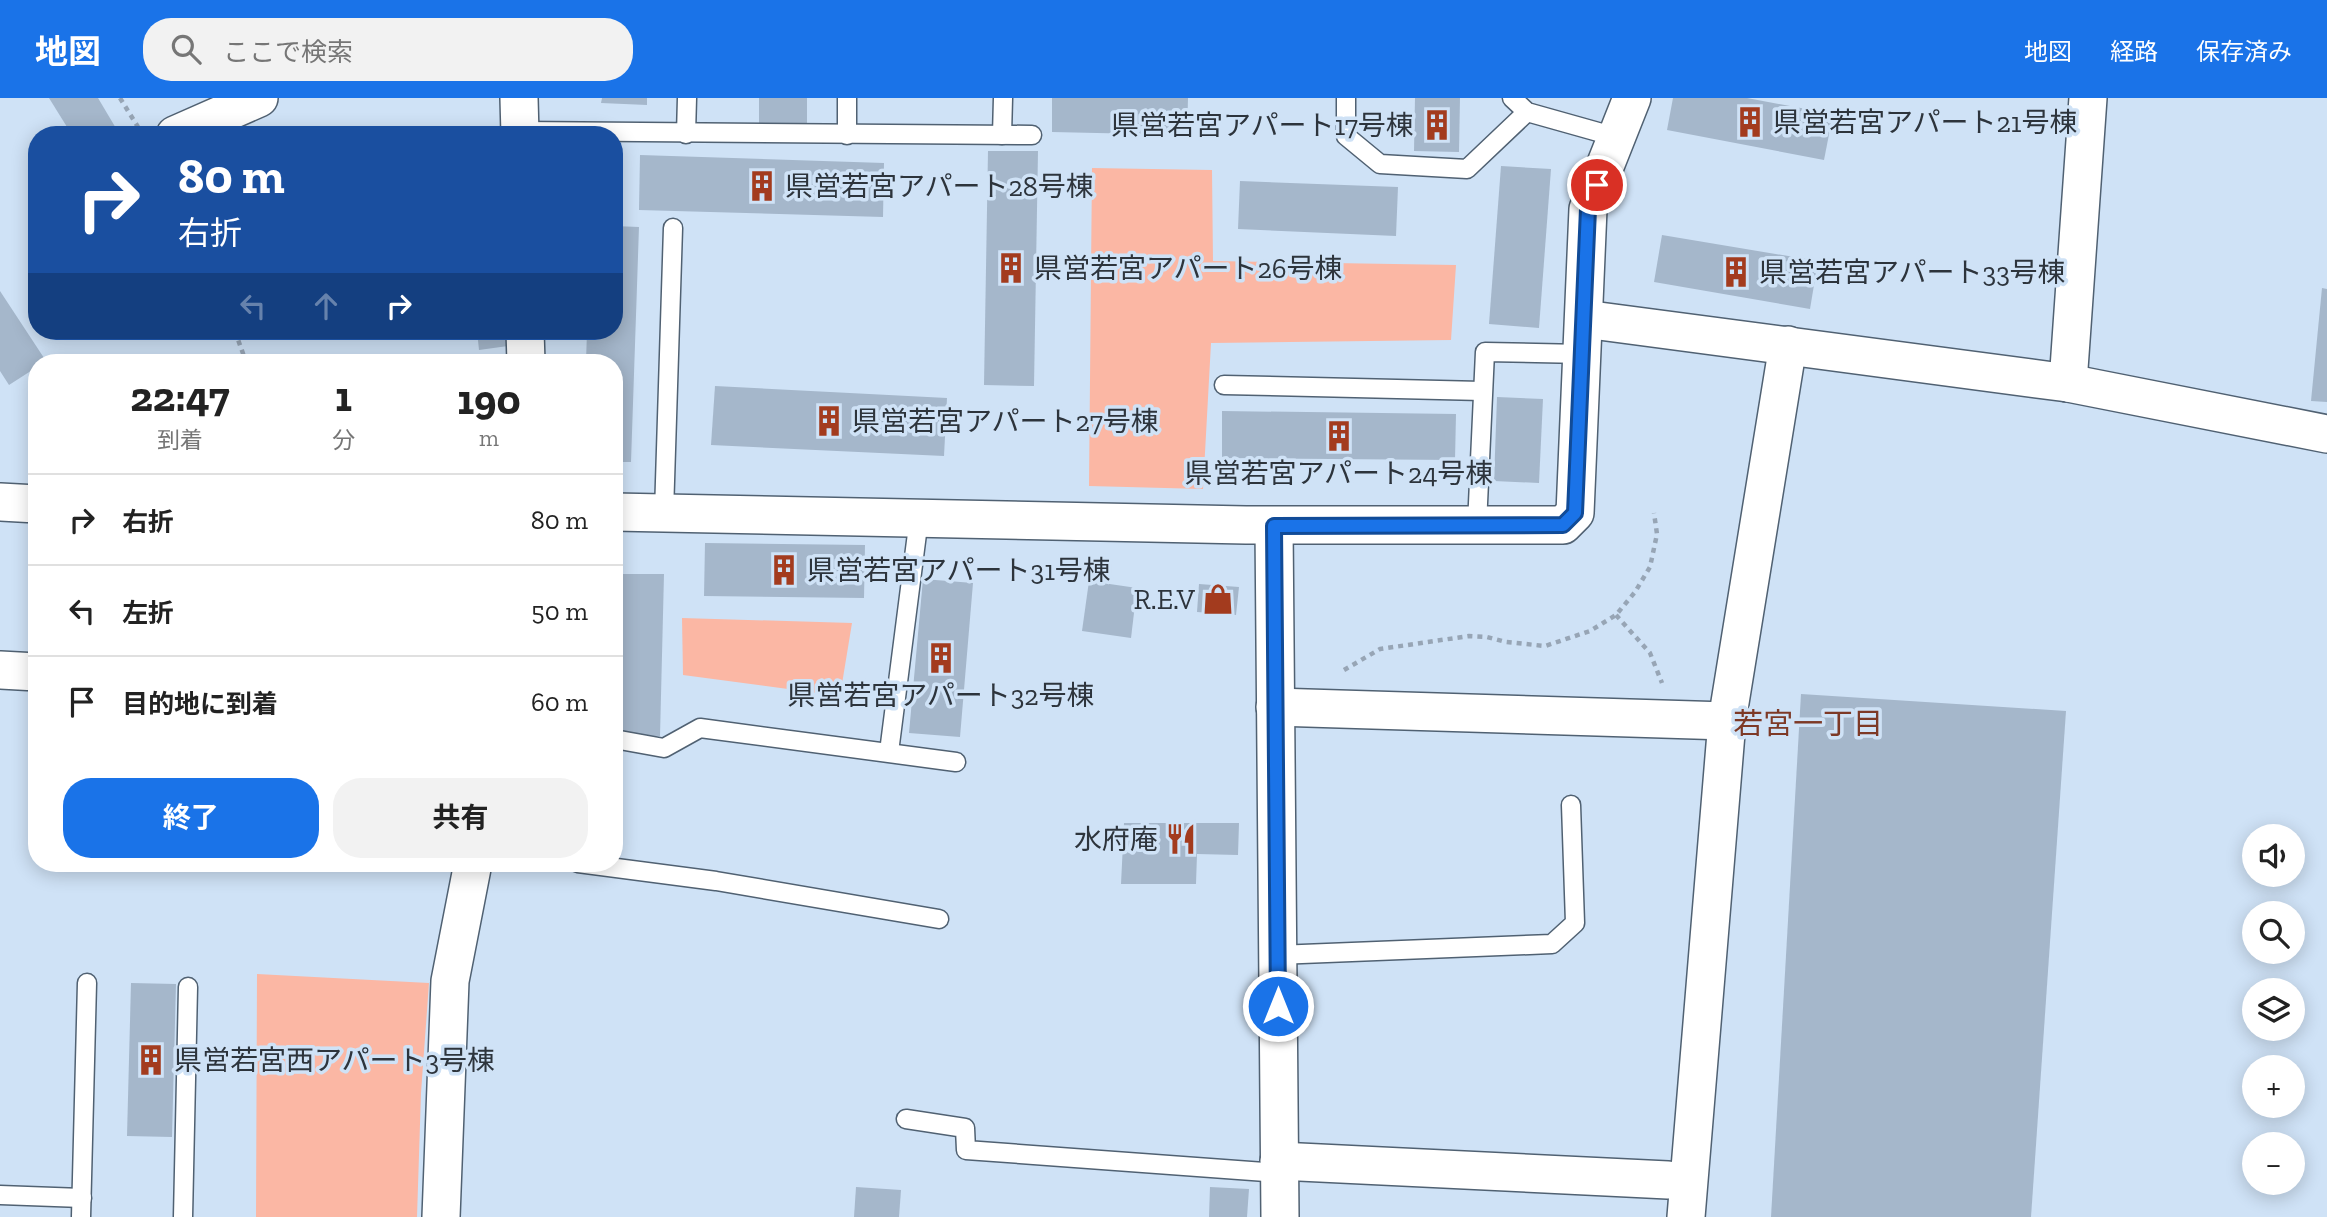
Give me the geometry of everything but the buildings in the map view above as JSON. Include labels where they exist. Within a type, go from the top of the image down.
[{"type":"street","points":[[195,126],[259,98]]},
{"type":"street","points":[[623,512],[1274,526],[1563,525],[1575,513],[1588,209],[1632,98]]},
{"type":"street","points":[[2068,383],[2088,98]]},
{"type":"street","points":[[1583,337],[1788,345],[2068,383],[2327,434]]},
{"type":"street","points":[[1686,1217],[1727,721],[1788,345]]},
{"type":"street","points":[[0,502],[28,504]]},
{"type":"street","points":[[1274,526],[1292,707],[1277,955],[1280,1217]]},
{"type":"street","points":[[0,670],[28,672]]},
{"type":"street","points":[[1292,707],[1727,721]]},
{"type":"street","points":[[441,1217],[450,981],[471,872]]},
{"type":"street","points":[[1279,1167],[1668,1180]]},
{"type":"lane","points":[[686,134],[687,98]]},
{"type":"lane","points":[[847,135],[848,98]]},
{"type":"lane","points":[[1002,135],[1003,98]]},
{"type":"lane","points":[[1346,98],[1346,136],[1380,164],[1467,169],[1528,112]]},
{"type":"lane","points":[[1511,98],[1528,112],[1616,137]]},
{"type":"lane","points":[[519,121],[583,126]]},
{"type":"lane","points":[[623,129],[686,134],[1032,135]]},
{"type":"lane","points":[[663,513],[673,228]]},
{"type":"lane","points":[[1477,525],[1485,352],[1583,337]]},
{"type":"lane","points":[[1224,385],[1482,391]]},
{"type":"lane","points":[[889,752],[919,518]]},
{"type":"lane","points":[[623,741],[664,748],[701,728],[956,762]]},
{"type":"lane","points":[[1277,955],[1552,944],[1575,923],[1571,805]]},
{"type":"lane","points":[[623,869],[716,881],[939,919]]},
{"type":"lane","points":[[81,1217],[87,983]]},
{"type":"lane","points":[[183,1217],[188,987]]},
{"type":"lane","points":[[906,1119],[965,1128],[966,1150],[1279,1167]]},
{"type":"lane","points":[[0,1195],[82,1198]]},
{"type":"path","points":[[120,98],[137,126]]},
{"type":"path","points":[[1292,707],[1324,681],[1380,649],[1469,636],[1545,646],[1590,631],[1616,615],[1635,592],[1650,566],[1657,534],[1654,513]]},
{"type":"path","points":[[1616,615],[1650,653],[1661,680],[1669,719]]},
{"type":"shaded area","points":[[1092,168],[1212,170],[1213,261],[1456,265],[1451,340],[1211,343],[1203,489],[1089,486]]},
{"type":"shaded area","points":[[682,618],[852,623],[840,696],[683,675]]},
{"type":"shaded area","points":[[257,974],[429,983],[421,1093],[417,1217],[256,1217]]},
{"type":"place","name":"県営若宮アパート21号棟","points":[[1750,122]]},
{"type":"place","name":"県営若宮アパート17号棟","points":[[1437,125]]},
{"type":"place","name":"県営若宮アパート28号棟","points":[[762,186]]},
{"type":"place","name":"県営若宮アパート26号棟","points":[[1011,268]]},
{"type":"place","name":"県営若宮アパート33号棟","points":[[1736,272]]},
{"type":"place","name":"県営若宮アパート27号棟","points":[[829,421]]},
{"type":"place","name":"県営若宮アパート24号棟","points":[[1339,436]]},
{"type":"place","name":"県営若宮アパート31号棟","points":[[784,570]]},
{"type":"place","name":"R.E.V","points":[[1218,599]]},
{"type":"place","name":"県営若宮アパート32号棟","points":[[941,658]]},
{"type":"place","name":"水府庵","points":[[1181,839]]},
{"type":"place","name":"県営若宮西アパート3号棟","points":[[151,1060]]},
{"type":"district","name":"若宮一丁目","points":[[1808,724]]},
{"type":"route","points":[[1278,1006],[1274,526],[1563,525],[1575,513],[1588,209],[1597,185]]}]
